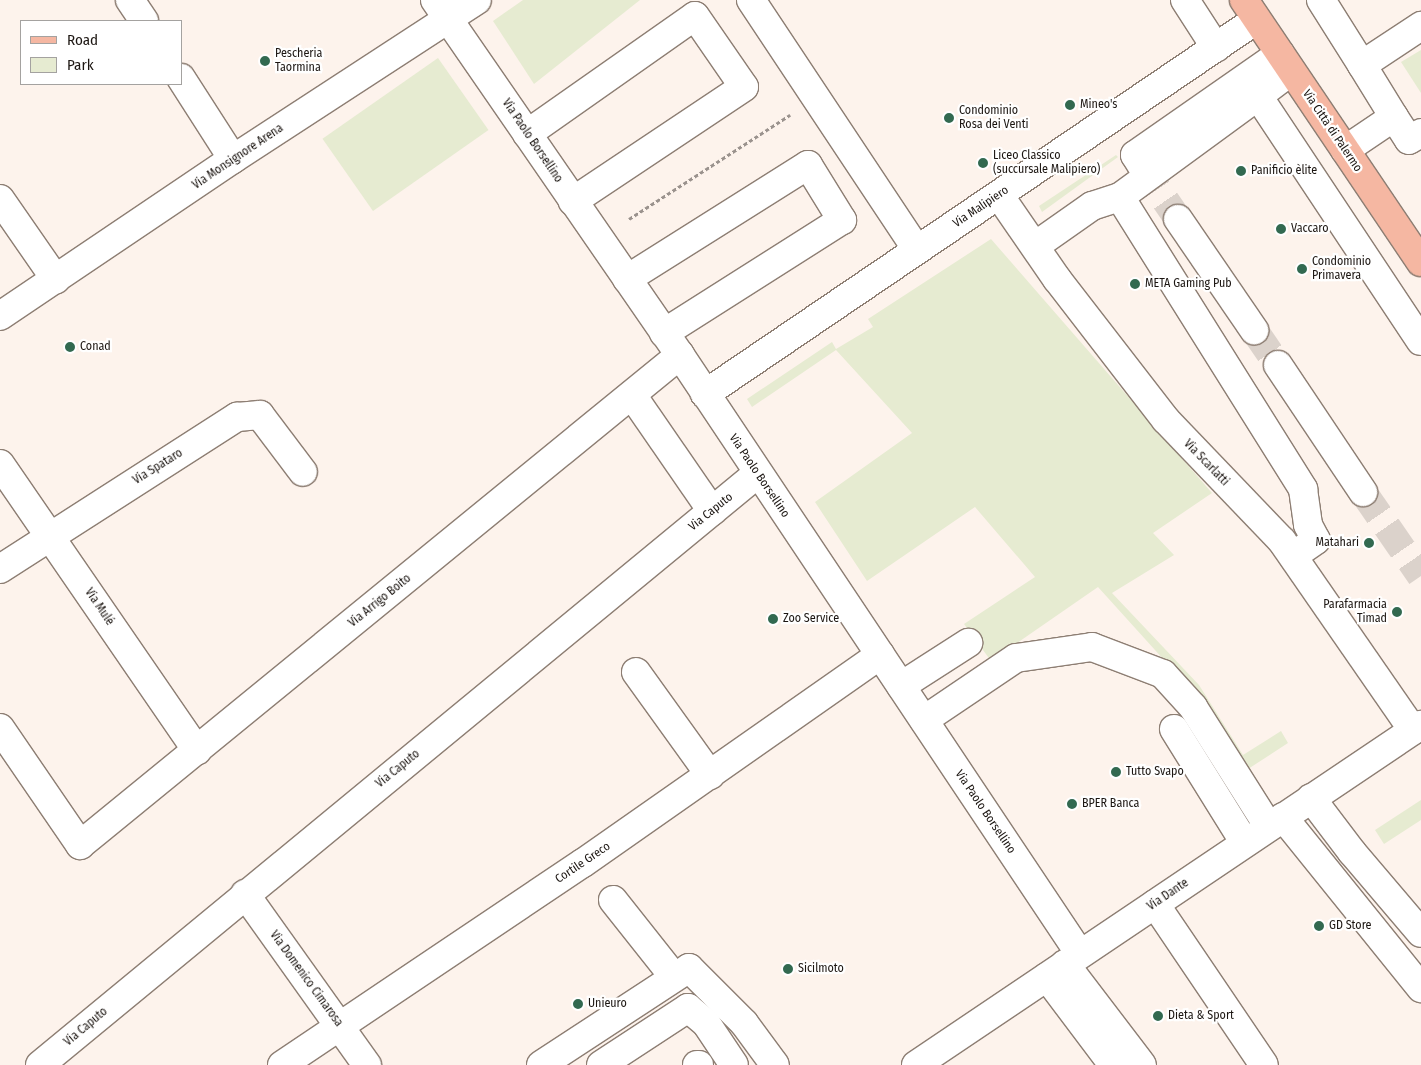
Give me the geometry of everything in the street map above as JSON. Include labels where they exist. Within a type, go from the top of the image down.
[{"type":"main road","name":"Via Città di Palermo","points":[[1250,10],[1421,262]]},
{"type":"street","points":[[130,0],[143,20]]},
{"type":"street","name":"Via Monsignore Arena","points":[[0,316],[234,159],[441,10],[477,0]]},
{"type":"street","points":[[751,0],[917,250]]},
{"type":"street","points":[[1185,0],[1216,48]]},
{"type":"street","points":[[1321,0],[1409,140],[1420,135]]},
{"type":"street","name":"Via Paolo Borsellino","points":[[441,10],[680,356],[757,474],[924,720],[1064,965]]},
{"type":"street","name":"Via Malipiero","points":[[705,394],[1216,48],[1250,10]]},
{"type":"street","points":[[527,134],[695,16],[744,87],[573,201]]},
{"type":"street","points":[[1362,65],[1421,26]]},
{"type":"street","points":[[1035,246],[1092,206],[1120,197],[1258,96],[1285,62]]},
{"type":"street","points":[[1142,166],[1135,155],[1285,62]]},
{"type":"street","points":[[182,80],[234,159]]},
{"type":"street","points":[[1258,96],[1421,341]]},
{"type":"street","points":[[1345,150],[1394,117]]},
{"type":"street","points":[[627,279],[808,165],[842,220],[664,333]]},
{"type":"street","name":"Via Scarlatti","points":[[999,195],[1057,279],[1166,420],[1282,541],[1417,727]]},
{"type":"street","points":[[1120,197],[1303,489],[1308,525],[1316,540],[1293,556]]},
{"type":"street","points":[[0,199],[56,280]]},
{"type":"street","points":[[1178,218],[1254,330]]},
{"type":"street","name":"Via Arrigo Boito","points":[[0,728],[80,845],[680,356]]},
{"type":"street","points":[[1278,365],[1363,492]]},
{"type":"street","points":[[632,394],[712,511]]},
{"type":"street","name":"Via Spataro","points":[[0,569],[49,535],[237,417],[260,414],[303,472]]},
{"type":"street","name":"Via Mulé","points":[[0,464],[197,751]]},
{"type":"street","name":"Via Caputo","points":[[40,1065],[245,894],[757,474]]},
{"type":"street","points":[[901,686],[968,643]]},
{"type":"street","points":[[924,720],[1016,658],[1092,647],[1163,674],[1193,707],[1276,822],[1421,988]]},
{"type":"street","name":"Cortile Greco","points":[[282,1065],[710,775],[880,655]]},
{"type":"street","points":[[636,672],[710,775]]},
{"type":"street","name":"Via Dante","points":[[916,1065],[1417,727]]},
{"type":"street","points":[[1174,729],[1245,843]]},
{"type":"street","points":[[1311,798],[1352,852],[1421,932]]},
{"type":"street","name":"Via Domenico Cimarosa","points":[[245,894],[367,1065]]},
{"type":"street","points":[[613,900],[674,977]]},
{"type":"street","points":[[1154,904],[1264,1065]]},
{"type":"street","points":[[1064,965],[1112,1065]]},
{"type":"street","points":[[1064,965],[1142,1065]]},
{"type":"street","points":[[541,1065],[689,968],[744,1024],[774,1065]]},
{"type":"street","points":[[601,1065],[688,1008],[706,1024],[734,1065]]},
{"type":"path","points":[[629,219],[816,98]]},
{"type":"green space","points":[[523,0],[640,0],[534,84],[493,21]]},
{"type":"green space","points":[[1421,50],[1421,93],[1401,62]]},
{"type":"green space","points":[[438,58],[488,130],[373,211],[322,139]]},
{"type":"green space","points":[[1116,155],[1118,157],[1042,212],[1039,206]]},
{"type":"green space","points":[[991,239],[1212,493],[1153,533],[1174,555],[1112,593],[1199,685],[1243,755],[1281,731],[1288,743],[1245,771],[1202,702],[1098,587],[991,661],[964,624],[1035,577],[975,507],[867,581],[815,502],[912,433],[836,350],[752,407],[747,399],[832,342],[836,349],[873,327],[868,319]]},
{"type":"green space","points":[[1421,800],[1421,820],[1384,844],[1375,830]]},
{"type":"tunnel","points":[[1142,166],[1178,219]]},
{"type":"tunnel","points":[[1254,330],[1278,365]]},
{"type":"tunnel","points":[[1363,492],[1421,576]]},
{"type":"place","name":"Pescheria Taormina","points":[[265,61]]},
{"type":"place","name":"Mineo's","points":[[1070,105]]},
{"type":"place","name":"Condominio Rosa dei Venti","points":[[949,118]]},
{"type":"place","name":"Liceo Classico (succursale Malipiero)","points":[[983,163]]},
{"type":"place","name":"Panificio èlite","points":[[1241,171]]},
{"type":"place","name":"Vaccaro","points":[[1281,229]]},
{"type":"place","name":"Condominio Primavera","points":[[1302,269]]},
{"type":"place","name":"META Gaming Pub","points":[[1135,284]]},
{"type":"place","name":"Conad","points":[[70,347]]},
{"type":"place","name":"Matahari","points":[[1369,543]]},
{"type":"place","name":"Parafarmacia Timad","points":[[1397,612]]},
{"type":"place","name":"Zoo Service","points":[[773,619]]},
{"type":"place","name":"Tutto Svapo","points":[[1116,772]]},
{"type":"place","name":"BPER Banca","points":[[1072,804]]},
{"type":"place","name":"GD Store","points":[[1319,926]]},
{"type":"place","name":"Sicilmoto","points":[[788,969]]},
{"type":"place","name":"Unieuro","points":[[578,1004]]},
{"type":"place","name":"Dieta & Sport","points":[[1158,1016]]}]
